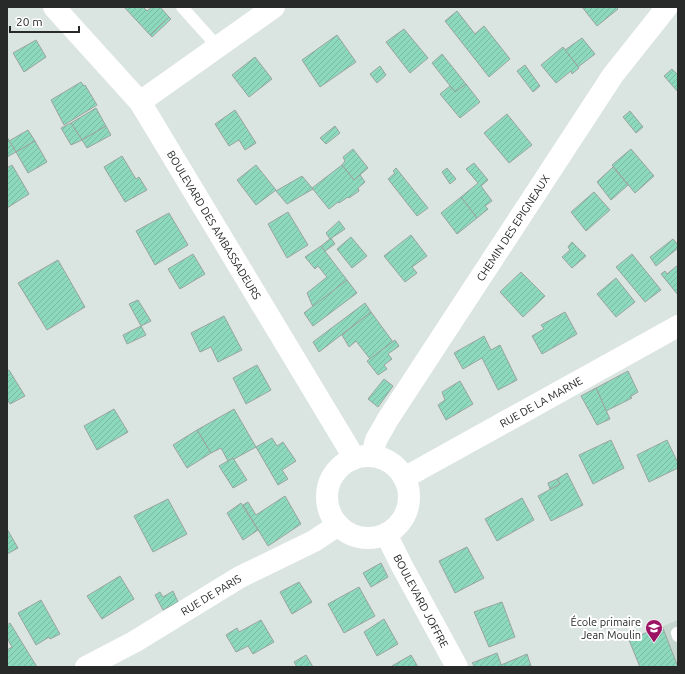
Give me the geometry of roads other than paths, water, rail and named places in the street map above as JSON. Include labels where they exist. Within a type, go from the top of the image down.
[{"type":"street","name":"BOULEVARD DES AMBASSADEURS","points":[[54,7],[140,102],[342,437],[363,457]]},
{"type":"street","points":[[140,102],[274,7]]},
{"type":"street","name":"CHEMIN DES EPIGNEAUX","points":[[363,457],[376,440],[388,419],[613,75],[667,7]]},
{"type":"street","name":"RUE DE LA MARNE","points":[[404,478],[678,326]]},
{"type":"street","points":[[363,457],[385,460],[396,467],[404,478],[409,490],[409,503],[407,510],[397,527],[386,534],[373,538],[360,538],[348,533],[338,525],[330,514],[327,501],[328,488],[333,475],[342,465],[363,457]]},
{"type":"street","name":"RUE DE PARIS","points":[[86,667],[134,642],[240,577],[314,541],[338,525]]},
{"type":"street","name":"BOULEVARD JOFFRE","points":[[386,534],[457,667]]},
{"type":"lane","points":[[182,7],[218,47]]},
{"type":"place","name":"École primaire Jean Moulin","points":[[654,643]]}]
